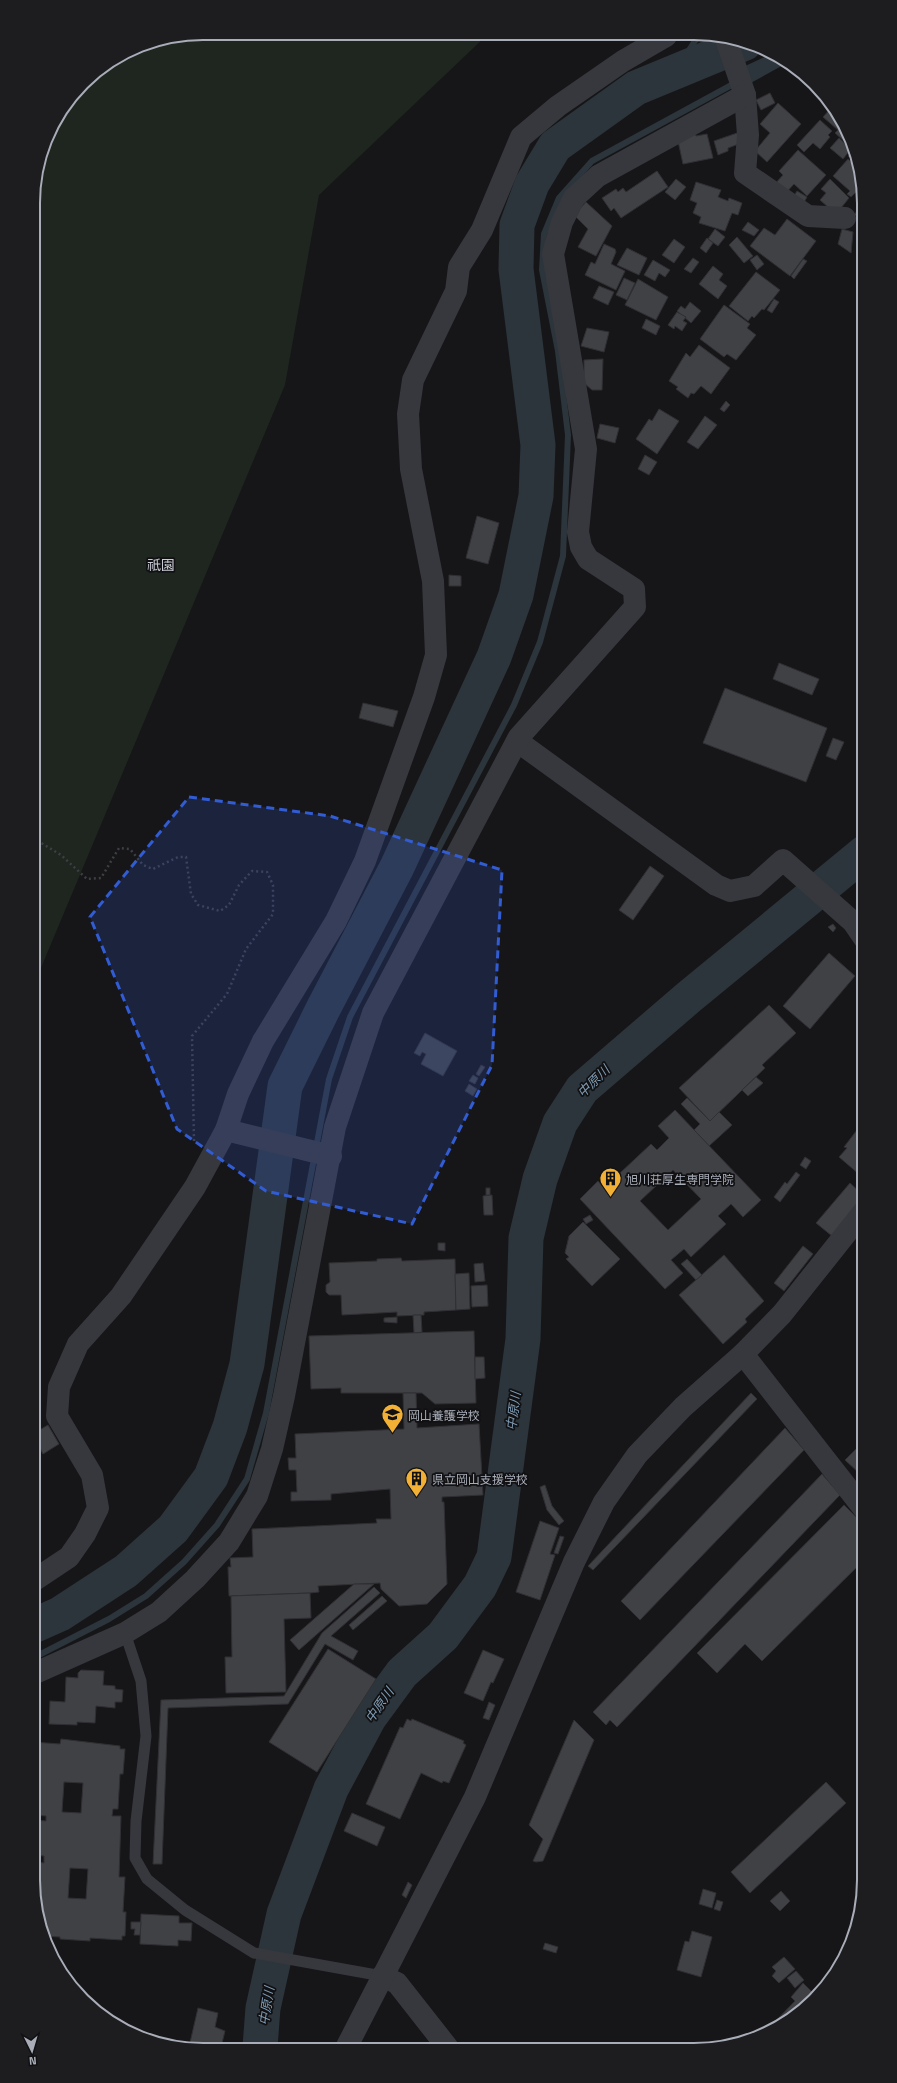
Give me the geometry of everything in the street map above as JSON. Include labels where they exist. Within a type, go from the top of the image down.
[{"type":"street","points":[[40,1576],[69,1557],[86,1534],[98,1508],[92,1475],[57,1416],[59,1387],[78,1344],[120,1296],[195,1187],[230,1131],[238,1094],[263,1041],[336,921],[365,861],[424,698],[436,655],[433,582],[411,469],[408,414],[413,380],[456,291],[460,267],[482,230],[521,137],[558,106],[623,61],[659,40]]},
{"type":"street","points":[[728,44],[743,90],[748,135],[745,173],[808,216],[845,218]]},
{"type":"street","points":[[40,1671],[125,1633],[160,1612],[195,1579],[229,1542],[257,1496],[276,1434],[326,1155],[373,1013],[516,741],[635,607],[634,589],[588,559],[582,547],[578,532],[586,449],[553,254],[562,222],[574,198],[598,176],[743,90]]},
{"type":"street","points":[[516,741],[716,885],[730,891],[754,886],[783,860],[857,929]]},
{"type":"street","points":[[230,1131],[326,1155]]},
{"type":"street","points":[[348,2043],[475,1797],[574,1562],[604,1502],[637,1455],[683,1407],[743,1354],[782,1314],[857,1220]]},
{"type":"street","points":[[743,1354],[857,1500]]},
{"type":"street","points":[[382,1976],[397,1983],[444,2043]]},
{"type":"lane","points":[[125,1633],[141,1681],[146,1736],[136,1821],[135,1858],[147,1879],[174,1901],[254,1952],[382,1976]]},
{"type":"path","points":[[40,842],[61,855],[87,880],[101,878],[120,848],[130,849],[143,865],[153,869],[178,857],[186,856],[192,894],[198,905],[220,911],[229,905],[239,885],[252,872],[267,872],[273,885],[273,914],[246,950],[227,994],[192,1036],[194,1147]]},
{"type":"highlighted area","points":[[189,797],[330,816],[502,870],[492,1065],[412,1224],[266,1191],[177,1129],[90,917]]},
{"type":"shaded area","points":[[193,40],[482,40],[319,195],[285,385],[40,970],[40,193],[43,172],[52,141],[74,104],[88,88],[104,74],[141,52],[172,43]]},
{"type":"shaded area","points":[[735,46],[751,51],[739,57]]},
{"type":"shaded area","points":[[765,57],[781,66],[749,84],[743,67]]},
{"type":"building","points":[[770,93],[775,103],[761,110],[756,100]]},
{"type":"building","points":[[778,103],[801,124],[767,162],[755,151],[770,133],[760,124]]},
{"type":"building","points":[[828,111],[845,142],[835,133],[838,130],[823,117]]},
{"type":"building","points":[[820,120],[832,131],[828,135],[830,137],[820,149],[813,143],[804,152],[797,145]]},
{"type":"building","points":[[695,132],[696,136],[707,134],[713,158],[683,164],[678,141]]},
{"type":"building","points":[[740,132],[744,142],[728,148],[728,151],[718,155],[714,141]]},
{"type":"building","points":[[839,138],[846,144],[848,152],[843,159],[830,148]]},
{"type":"building","points":[[798,150],[826,175],[807,196],[794,184],[784,195],[774,185],[783,175],[779,171]]},
{"type":"building","points":[[848,159],[851,162],[857,191],[851,197],[847,194],[850,191],[833,176]]},
{"type":"building","points":[[657,171],[668,187],[621,218],[614,208],[611,211],[602,198],[616,189],[618,192],[623,188],[626,192]]},
{"type":"building","points":[[676,179],[686,187],[675,200],[665,192]]},
{"type":"building","points":[[830,179],[849,198],[841,208],[829,208],[820,200],[826,193],[821,189]]},
{"type":"building","points":[[696,182],[721,190],[718,197],[728,201],[729,198],[742,203],[738,215],[732,213],[725,231],[699,223],[701,217],[693,213],[697,203],[690,200]]},
{"type":"building","points":[[797,191],[807,197],[802,206],[792,199]]},
{"type":"building","points":[[586,202],[612,226],[596,256],[578,247],[588,229],[574,215]]},
{"type":"building","points":[[787,219],[816,241],[790,276],[750,246],[764,228],[775,235]]},
{"type":"building","points":[[748,222],[759,230],[754,236],[742,230]]},
{"type":"building","points":[[715,229],[725,237],[718,246],[708,239]]},
{"type":"building","points":[[842,229],[853,232],[851,253],[838,244]]},
{"type":"building","points":[[737,237],[753,256],[744,263],[729,245]]},
{"type":"building","points":[[707,238],[713,243],[706,253],[700,248]]},
{"type":"building","points":[[674,239],[685,247],[674,263],[662,255]]},
{"type":"building","points":[[604,244],[615,249],[616,252],[611,264],[625,271],[616,290],[585,275],[591,262],[595,264]]},
{"type":"building","points":[[627,248],[647,258],[639,275],[617,265]]},
{"type":"building","points":[[757,255],[764,264],[757,270],[750,260]]},
{"type":"building","points":[[693,258],[699,262],[691,273],[684,269]]},
{"type":"building","points":[[803,259],[807,261],[794,279],[791,276]]},
{"type":"building","points":[[653,260],[670,270],[665,277],[659,273],[655,281],[644,275]]},
{"type":"building","points":[[713,266],[723,274],[719,280],[727,286],[718,299],[699,284]]},
{"type":"building","points":[[756,272],[780,290],[764,310],[762,309],[754,318],[752,316],[748,321],[729,306]]},
{"type":"building","points":[[624,278],[635,283],[627,300],[616,295]]},
{"type":"building","points":[[638,279],[668,297],[656,320],[625,305]]},
{"type":"building","points":[[599,286],[614,292],[608,305],[593,298]]},
{"type":"building","points":[[774,299],[779,302],[772,313],[767,310]]},
{"type":"building","points":[[690,302],[701,311],[691,323],[677,311],[681,306],[685,309]]},
{"type":"building","points":[[724,305],[750,324],[747,328],[756,335],[736,360],[727,354],[724,357],[700,339]]},
{"type":"building","points":[[677,312],[686,317],[683,321],[687,323],[682,331],[675,326],[674,329],[668,325]]},
{"type":"building","points":[[646,319],[660,326],[656,335],[642,328]]},
{"type":"building","points":[[587,328],[609,332],[604,352],[581,346]]},
{"type":"building","points":[[699,345],[730,368],[711,394],[701,386],[694,394],[691,393],[688,398],[676,389],[678,387],[669,381],[686,353],[690,357]]},
{"type":"building","points":[[603,359],[602,390],[592,390],[584,383],[584,360]]},
{"type":"building","points":[[726,401],[730,405],[724,412],[720,409]]},
{"type":"building","points":[[659,409],[679,421],[657,454],[636,439],[649,419],[652,421]]},
{"type":"building","points":[[705,416],[717,425],[698,449],[687,442]]},
{"type":"building","points":[[600,424],[619,428],[615,443],[597,438]]},
{"type":"building","points":[[645,455],[657,462],[649,475],[638,469]]},
{"type":"building","points":[[477,516],[499,523],[488,564],[466,558]]},
{"type":"building","points":[[449,575],[461,576],[461,586],[449,586]]},
{"type":"building","points":[[779,663],[819,679],[812,695],[773,679]]},
{"type":"building","points":[[725,688],[827,728],[806,782],[703,743]]},
{"type":"building","points":[[363,703],[398,711],[393,727],[359,718]]},
{"type":"building","points":[[833,738],[844,742],[836,760],[826,756]]},
{"type":"building","points":[[650,866],[664,876],[633,920],[619,910]]},
{"type":"building","points":[[833,924],[836,928],[833,932],[828,927]]},
{"type":"building","points":[[829,953],[855,976],[810,1029],[783,1006]]},
{"type":"building","points":[[769,1005],[796,1033],[762,1065],[765,1068],[710,1121],[679,1088]]},
{"type":"building","points":[[425,1033],[457,1051],[443,1076],[421,1064],[426,1054],[422,1052],[420,1056],[414,1053]]},
{"type":"building","points":[[481,1065],[485,1067],[479,1076],[476,1074]]},
{"type":"building","points":[[473,1075],[478,1078],[475,1084],[469,1081]]},
{"type":"building","points":[[756,1077],[763,1083],[748,1096],[742,1090]]},
{"type":"building","points":[[469,1084],[477,1089],[473,1096],[465,1091]]},
{"type":"building","points":[[687,1098],[710,1121],[719,1112],[732,1125],[709,1146],[694,1130],[700,1124],[681,1104]]},
{"type":"building","name":"旭川荘厚生専門学院","points":[[675,1110],[761,1200],[743,1217],[731,1204],[718,1216],[726,1224],[691,1257],[684,1249],[671,1260],[683,1273],[665,1289],[580,1199],[598,1181],[604,1188],[651,1144],[657,1150],[669,1138],[658,1126]],"holes":[[[673,1170],[701,1199],[668,1230],[640,1201]]]},
{"type":"building","points":[[857,1130],[857,1172],[839,1157],[847,1148],[844,1147]]},
{"type":"building","points":[[805,1157],[811,1161],[806,1169],[800,1165]]},
{"type":"building","points":[[796,1172],[800,1175],[780,1202],[774,1197],[785,1182],[787,1184]]},
{"type":"building","points":[[850,1183],[857,1190],[857,1205],[832,1236],[816,1223]]},
{"type":"building","points":[[486,1188],[490,1188],[490,1195],[486,1195]]},
{"type":"building","points":[[492,1195],[493,1215],[484,1215],[483,1196]]},
{"type":"building","points":[[590,1215],[593,1220],[586,1224],[583,1219]]},
{"type":"building","points":[[583,1222],[620,1259],[592,1286],[566,1259],[569,1257],[565,1253],[569,1236]]},
{"type":"building","points":[[438,1243],[445,1243],[445,1251],[438,1250]]},
{"type":"building","points":[[803,1246],[813,1254],[784,1291],[774,1283]]},
{"type":"building","points":[[724,1255],[764,1301],[745,1319],[747,1322],[723,1344],[679,1295]]},
{"type":"building","points":[[401,1258],[402,1261],[455,1259],[456,1310],[424,1312],[424,1315],[397,1316],[397,1312],[342,1315],[341,1295],[329,1295],[326,1292],[326,1285],[330,1282],[329,1263],[377,1261],[377,1259]]},
{"type":"building","points":[[687,1259],[702,1275],[696,1280],[681,1264]]},
{"type":"building","points":[[483,1263],[485,1281],[475,1282],[474,1264]]},
{"type":"building","points":[[469,1273],[470,1309],[456,1310],[455,1274]]},
{"type":"building","points":[[487,1285],[488,1306],[472,1307],[471,1286]]},
{"type":"building","points":[[413,1315],[421,1315],[422,1332],[414,1333]]},
{"type":"building","points":[[397,1317],[397,1323],[384,1322],[384,1318]]},
{"type":"building","points":[[474,1331],[476,1403],[435,1404],[422,1393],[341,1393],[341,1388],[311,1389],[309,1336]]},
{"type":"building","points":[[475,1357],[484,1357],[485,1378],[475,1379]]},
{"type":"building","name":"県立岡山支援学校","points":[[403,1393],[416,1393],[417,1428],[479,1424],[483,1495],[442,1497],[442,1502],[444,1502],[447,1584],[427,1604],[399,1606],[381,1589],[380,1583],[318,1586],[319,1592],[310,1593],[229,1596],[228,1567],[231,1567],[230,1558],[253,1557],[252,1529],[377,1523],[376,1519],[391,1519],[390,1489],[331,1494],[331,1500],[291,1501],[291,1492],[297,1492],[296,1470],[289,1470],[288,1458],[296,1458],[295,1434],[404,1429]]},
{"type":"building","points":[[751,1393],[757,1399],[593,1570],[588,1566]]},
{"type":"building","points":[[48,1425],[59,1444],[43,1454],[40,1448],[40,1430]]},
{"type":"building","points":[[785,1428],[804,1450],[640,1620],[621,1601]]},
{"type":"building","points":[[857,1448],[857,1471],[845,1460]]},
{"type":"building","points":[[822,1474],[840,1495],[617,1727],[610,1720],[606,1725],[593,1712]]},
{"type":"building","points":[[545,1485],[552,1506],[564,1521],[559,1525],[547,1510],[540,1487]]},
{"type":"building","points":[[844,1505],[857,1518],[857,1567],[762,1661],[745,1644],[717,1673],[697,1653]]},
{"type":"building","points":[[540,1521],[559,1528],[550,1554],[555,1555],[540,1600],[516,1592]]},
{"type":"building","points":[[560,1536],[564,1537],[558,1554],[554,1553]]},
{"type":"building","points":[[354,1584],[374,1584],[299,1650],[290,1640]]},
{"type":"building","points":[[374,1587],[380,1593],[331,1636],[358,1651],[353,1660],[325,1644],[288,1704],[168,1708],[162,1864],[153,1864],[161,1700],[284,1696],[322,1633]]},
{"type":"building","points":[[310,1593],[311,1618],[284,1619],[286,1692],[226,1693],[225,1657],[232,1657],[231,1596]]},
{"type":"building","points":[[382,1596],[387,1601],[353,1630],[349,1625]]},
{"type":"building","points":[[328,1649],[376,1679],[317,1772],[269,1742]]},
{"type":"building","points":[[483,1650],[504,1659],[493,1683],[491,1682],[483,1701],[464,1693]]},
{"type":"building","points":[[81,1670],[104,1671],[103,1685],[115,1686],[115,1689],[123,1690],[122,1702],[115,1702],[115,1708],[96,1706],[95,1723],[77,1722],[77,1725],[49,1724],[50,1701],[65,1702],[66,1677],[78,1678],[78,1673]]},
{"type":"building","points":[[489,1702],[495,1705],[489,1720],[483,1718]]},
{"type":"building","points":[[407,1719],[411,1721],[412,1719],[464,1741],[463,1743],[466,1745],[449,1783],[443,1781],[442,1783],[421,1773],[400,1819],[366,1804],[400,1727],[403,1728]]},
{"type":"building","points":[[574,1720],[594,1740],[543,1861],[536,1862],[533,1861],[543,1839],[529,1825]]},
{"type":"building","points":[[61,1739],[120,1746],[120,1749],[125,1749],[123,1774],[120,1774],[118,1809],[113,1809],[112,1816],[121,1816],[119,1877],[125,1877],[123,1912],[126,1912],[125,1936],[122,1936],[122,1940],[90,1938],[90,1941],[60,1939],[60,1937],[50,1936],[43,1911],[40,1890],[40,1862],[44,1863],[44,1856],[40,1856],[40,1821],[46,1821],[46,1816],[40,1816],[40,1743],[60,1744]],"holes":[[[64,1782],[83,1783],[81,1813],[62,1812]],[[70,1868],[88,1869],[86,1899],[68,1898]]]},
{"type":"building","points":[[826,1782],[846,1803],[750,1893],[731,1872]]},
{"type":"building","points":[[352,1813],[385,1827],[377,1846],[344,1831]]},
{"type":"building","points":[[408,1882],[412,1885],[406,1898],[402,1895]]},
{"type":"building","points":[[703,1889],[716,1893],[712,1908],[699,1904]]},
{"type":"building","points":[[781,1891],[790,1901],[780,1911],[770,1901]]},
{"type":"building","points":[[717,1900],[723,1902],[720,1911],[714,1909]]},
{"type":"building","points":[[141,1914],[179,1916],[179,1923],[192,1923],[191,1941],[178,1940],[178,1946],[140,1944]]},
{"type":"building","points":[[131,1922],[141,1922],[140,1935],[134,1935],[135,1929],[131,1929]]},
{"type":"building","points":[[692,1931],[712,1937],[701,1977],[677,1970],[685,1941],[689,1942]]},
{"type":"building","points":[[545,1943],[558,1947],[556,1953],[543,1949]]},
{"type":"building","points":[[784,1957],[795,1969],[779,1983],[772,1976],[776,1971],[772,1967]]},
{"type":"building","points":[[796,1971],[804,1980],[795,1988],[787,1978]]},
{"type":"building","points":[[803,1983],[812,1992],[793,2009],[777,2020],[795,2001],[791,1997]]},
{"type":"building","points":[[198,2008],[218,2013],[215,2027],[225,2031],[222,2043],[190,2043]]},
{"type":"waterway","points":[[676,71],[695,40]]},
{"type":"waterway","points":[[40,1623],[60,1614],[126,1571],[173,1529],[211,1477],[230,1427],[247,1364],[285,1086],[323,1009],[397,867],[494,657],[516,595],[536,496],[538,445],[516,269],[517,225],[532,184],[555,146],[636,88],[737,46]]},
{"type":"waterway","points":[[40,1654],[109,1619],[146,1596],[184,1562],[217,1525],[247,1479],[266,1413],[329,1079],[350,1017],[514,705],[540,642],[563,556],[568,435],[558,351],[542,270],[544,234],[559,198],[592,161],[737,82]]},
{"type":"waterway","name":"中原川","points":[[260,2043],[263,2008],[284,1914],[331,1789],[369,1718],[402,1673],[443,1636],[480,1586],[494,1557],[523,1339],[526,1238],[540,1179],[560,1123],[582,1089],[689,997],[857,859]]},
{"type":"place","name":"旭川荘厚生専門学院","points":[[611,1198]]},
{"type":"place","name":"岡山養護学校","points":[[392,1434]]},
{"type":"place","name":"県立岡山支援学校","points":[[416,1498]]},
{"type":"district","name":"祇園","points":[[161,564]]}]
